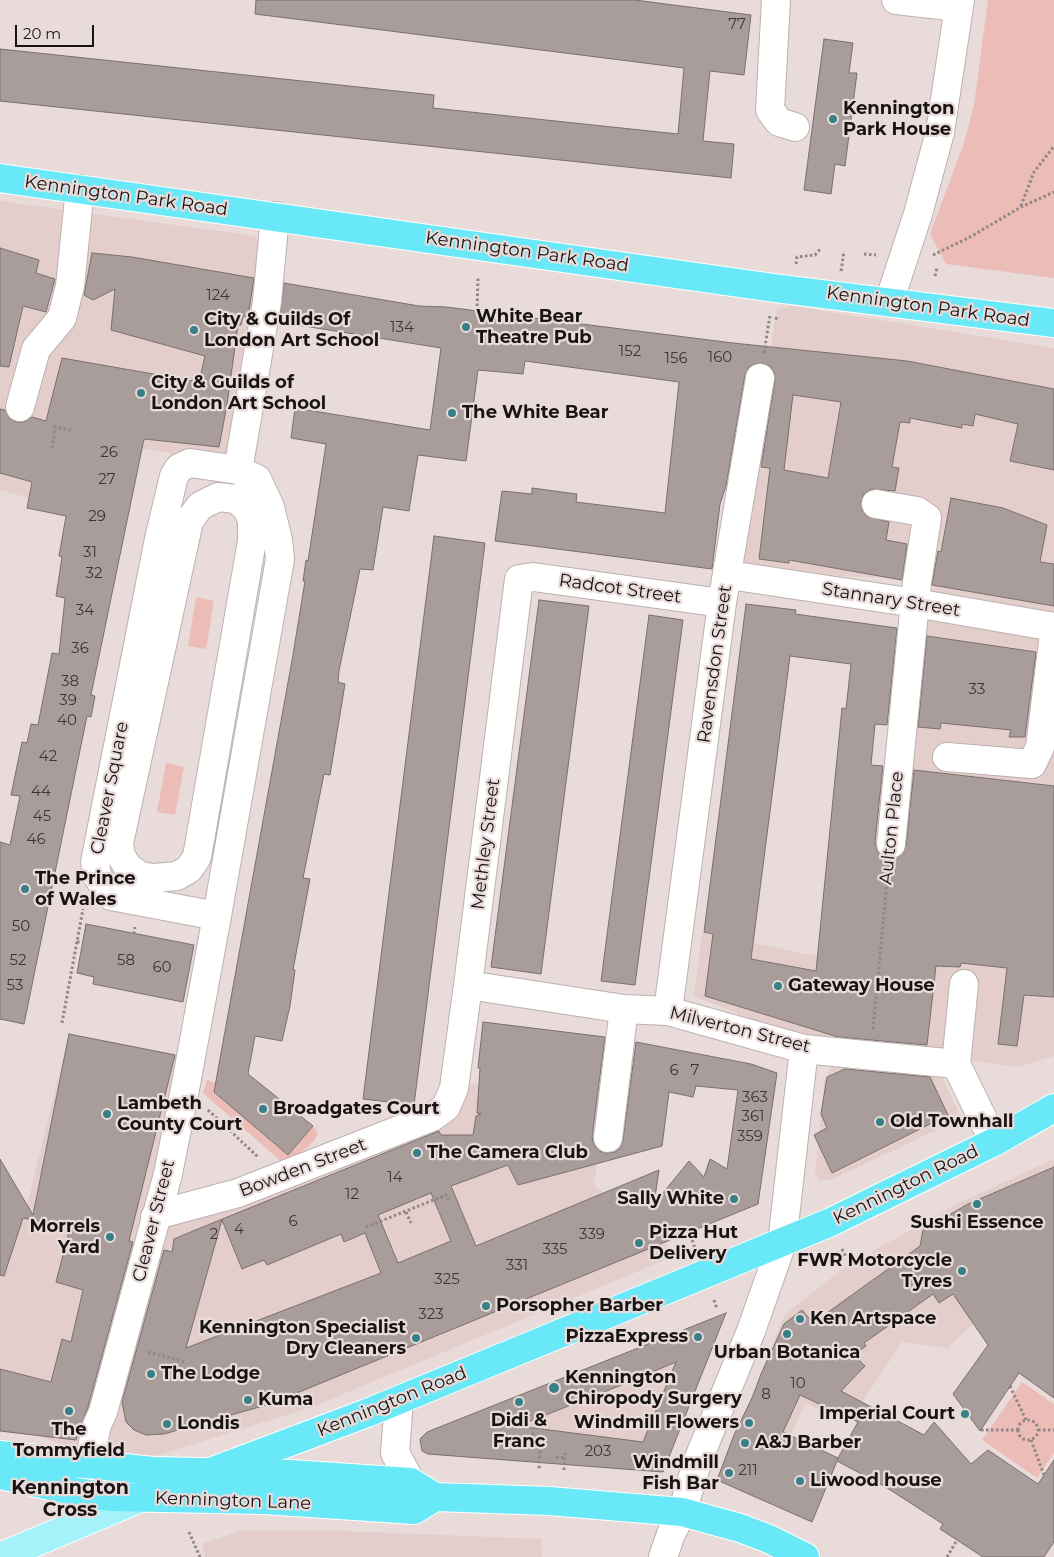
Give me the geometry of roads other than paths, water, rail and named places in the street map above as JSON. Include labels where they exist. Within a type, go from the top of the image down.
[{"type":"highway","name":"Kennington Park Road","points":[[0,178],[889,302],[1054,323]]},
{"type":"highway","name":"Kennington Road","points":[[141,1498],[399,1400],[782,1243],[868,1205],[994,1142],[1054,1108]]},
{"type":"highway","name":"Kennington Lane","points":[[0,1455],[88,1466],[153,1471],[290,1474],[411,1482],[434,1497],[414,1510],[265,1500],[141,1498],[82,1493],[0,1474]]},
{"type":"highway","points":[[434,1497],[549,1501],[682,1512],[740,1528],[769,1539],[805,1557]]},
{"type":"main road","name":"Kennington Road","points":[[11,1555],[141,1498]]},
{"type":"street","points":[[776,0],[770,110],[779,122],[796,127]]},
{"type":"street","points":[[889,302],[921,205],[940,132],[959,4],[896,0]]},
{"type":"street","points":[[20,407],[36,349],[62,318],[70,286],[80,189]]},
{"type":"street","points":[[238,470],[269,288],[268,277],[275,216]]},
{"type":"street","name":"Ravensdon Street","points":[[668,1011],[722,603],[760,378]]},
{"type":"street","name":"Cleaver Square","points":[[190,463],[238,470],[256,479],[270,507],[278,540],[280,559],[217,916],[111,896],[97,876],[95,862],[159,539],[174,476],[179,468],[190,463]]},
{"type":"street","name":"Cleaver Square","points":[[218,498],[231,498],[247,508],[251,516],[253,533],[197,857],[189,869],[176,876],[154,878],[140,876],[128,867],[121,856],[119,843],[189,521],[196,509],[203,503],[218,498]]},
{"type":"street","name":"Aulton Place","points":[[876,504],[916,511],[927,518],[916,603],[891,844]]},
{"type":"street","name":"Stannary Street","points":[[728,575],[916,603],[1054,627]]},
{"type":"street","name":"Radcot Street","points":[[519,579],[533,577],[722,603]]},
{"type":"street","name":"Methley Street","points":[[446,1107],[454,1088],[519,579]]},
{"type":"street","points":[[947,757],[1032,764],[1040,747],[1054,634]]},
{"type":"street","name":"Cleaver Street","points":[[82,1493],[168,1174],[217,916]]},
{"type":"street","points":[[964,984],[956,1064],[994,1142]]},
{"type":"street","name":"Milverton Street","points":[[468,985],[624,1009],[668,1011],[804,1049],[871,1054],[956,1064]]},
{"type":"street","points":[[608,1138],[624,1009]]},
{"type":"street","points":[[663,1557],[670,1534],[682,1512],[698,1460],[751,1331],[782,1243],[804,1049]]},
{"type":"street","name":"Bowden Street","points":[[155,1217],[164,1212],[238,1194],[432,1117],[446,1107]]},
{"type":"street","points":[[168,1174],[183,1198],[197,1204]]},
{"type":"street","points":[[399,1400],[395,1453],[411,1482]]},
{"type":"place","name":"Kennington Park House","points":[[833,119]]},
{"type":"place","name":"White Bear Theatre Pub","points":[[466,327]]},
{"type":"place","name":"City & Guilds Of London Art School","points":[[194,330]]},
{"type":"place","name":"City & Guilds of London Art School","points":[[141,393]]},
{"type":"place","name":"The White Bear","points":[[452,413]]},
{"type":"place","name":"The Prince of Wales","points":[[25,889]]},
{"type":"place","name":"Gateway House","points":[[778,986]]},
{"type":"place","name":"Broadgates Court","points":[[263,1109]]},
{"type":"place","name":"Lambeth County Court","points":[[107,1114]]},
{"type":"place","name":"Old Townhall","points":[[880,1122]]},
{"type":"place","name":"The Camera Club","points":[[417,1153]]},
{"type":"place","name":"Sally White","points":[[734,1199]]},
{"type":"place","name":"Sushi Essence","points":[[977,1204]]},
{"type":"place","name":"Morrels Yard","points":[[110,1237]]},
{"type":"place","name":"Pizza Hut Delivery","points":[[639,1243]]},
{"type":"place","name":"FWR Motorcycle Tyres","points":[[962,1271]]},
{"type":"place","name":"Porsopher Barber","points":[[486,1306]]},
{"type":"place","name":"Ken Artspace","points":[[800,1319]]},
{"type":"place","name":"Urban Botanica","points":[[787,1334]]},
{"type":"place","name":"PizzaExpress","points":[[698,1337]]},
{"type":"place","name":"Kennington Specialist Dry Cleaners","points":[[416,1338]]},
{"type":"place","name":"The Lodge","points":[[151,1374]]},
{"type":"place","name":"Kennington Chiropody Surgery","points":[[554,1388]]},
{"type":"place","name":"Kuma","points":[[248,1400]]},
{"type":"place","name":"Didi & Franc","points":[[519,1402]]},
{"type":"place","name":"The Tommyfield","points":[[69,1411]]},
{"type":"place","name":"Imperial Court","points":[[965,1414]]},
{"type":"place","name":"Windmill Flowers","points":[[749,1423]]},
{"type":"place","name":"Londis","points":[[167,1424]]},
{"type":"place","name":"A&J Barber","points":[[745,1443]]},
{"type":"place","name":"Windmill Fish Bar","points":[[729,1473]]},
{"type":"place","name":"Liwood house","points":[[800,1481]]},
{"type":"district","name":"Kennington Cross","points":[[70,1499]]}]
